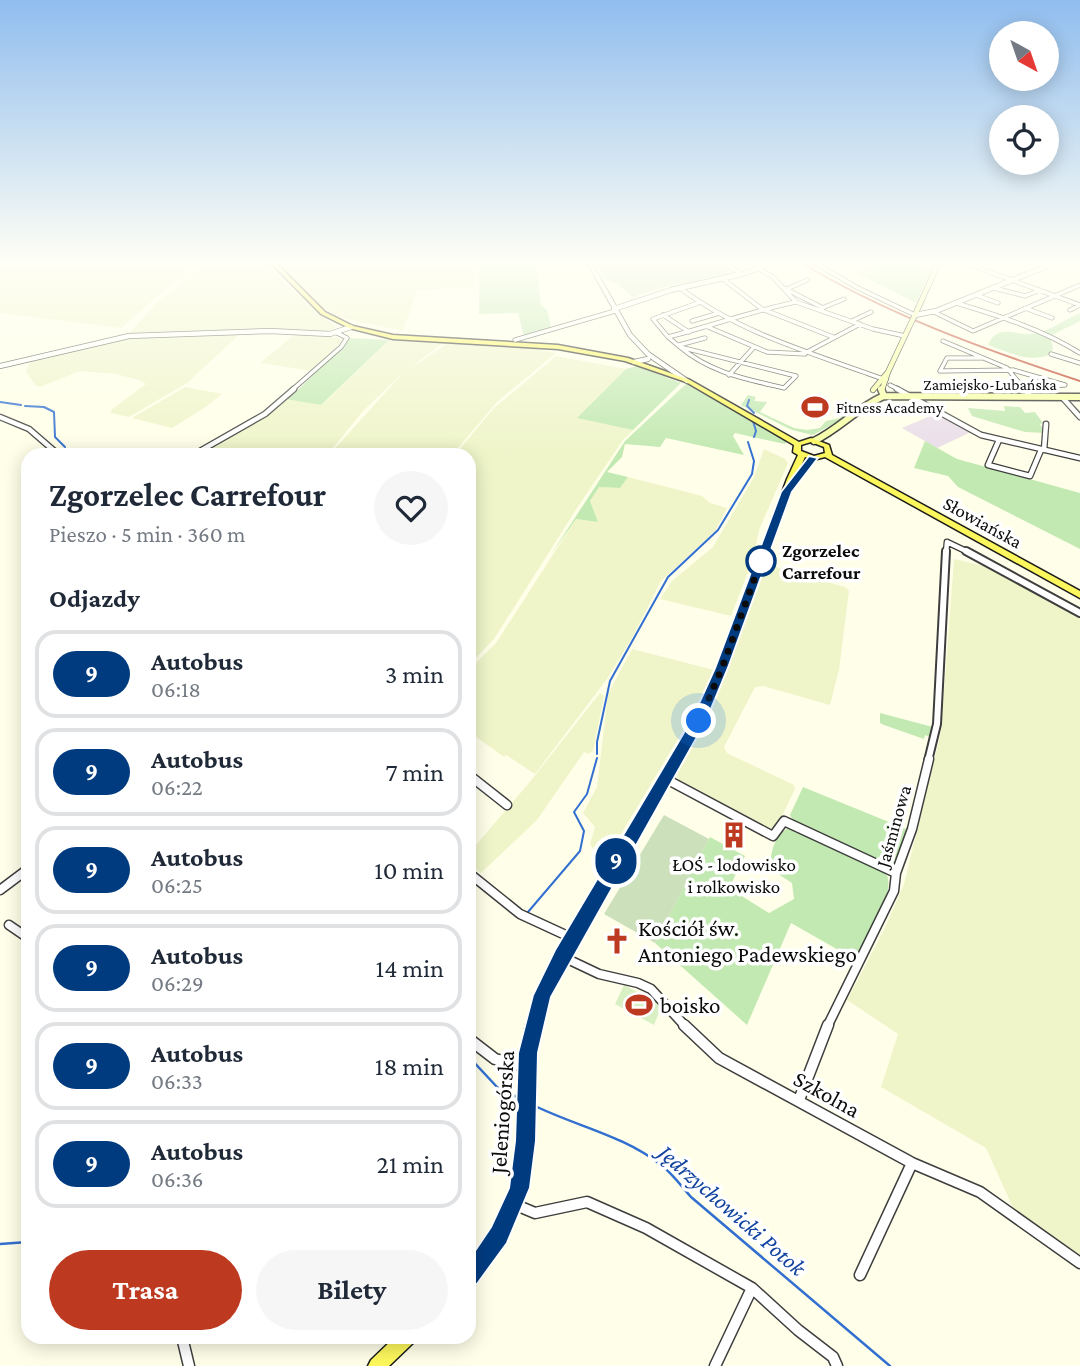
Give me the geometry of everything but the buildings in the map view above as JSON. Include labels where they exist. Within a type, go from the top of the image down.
[{"type":"main road","points":[[336,326],[340,329],[351,327],[393,337],[565,347],[634,362],[646,359],[801,442],[814,440],[848,420]]},
{"type":"main road","points":[[825,444],[877,395],[886,382],[910,326]]},
{"type":"main road","name":"Zamiejsko-Lubańska","points":[[877,395],[1080,397]]},
{"type":"main road","points":[[801,442],[796,450],[802,455],[826,457],[830,451],[825,444],[814,440]]},
{"type":"main road","name":"Jeleniogórska","points":[[476,1266],[499,1235],[514,1205],[523,1166],[527,1067],[536,1012],[561,956],[666,779],[712,694],[802,455]]},
{"type":"main road","name":"Słowiańska","points":[[826,457],[1080,595]]},
{"type":"main road","name":"Jeleniogórska","points":[[787,492],[813,458]]},
{"type":"main road","points":[[377,1366],[400,1344]]},
{"type":"street","points":[[515,340],[569,326]]},
{"type":"street","points":[[624,326],[646,359],[688,381]]},
{"type":"street","points":[[659,326],[668,337],[679,346],[703,365],[729,375],[784,388],[796,376],[679,346]]},
{"type":"street","points":[[679,326],[689,332]]},
{"type":"street","points":[[668,337],[712,326]]},
{"type":"street","points":[[741,326],[886,382],[974,432],[1080,458]]},
{"type":"street","points":[[804,326],[833,337]]},
{"type":"street","points":[[708,327],[754,348],[798,358],[856,326]]},
{"type":"street","points":[[867,326],[905,336]]},
{"type":"street","points":[[962,326],[973,331],[985,326]]},
{"type":"street","points":[[1027,326],[1059,338],[1080,354]]},
{"type":"street","points":[[0,366],[125,336],[340,329],[348,338],[265,414],[205,448]]},
{"type":"street","points":[[679,346],[695,341]]},
{"type":"street","points":[[943,341],[1010,370],[1065,385],[1022,387]]},
{"type":"street","points":[[729,375],[754,348]]},
{"type":"street","points":[[1051,354],[1080,363]]},
{"type":"street","points":[[983,358],[947,358],[940,371],[1010,370]]},
{"type":"street","points":[[1010,370],[1030,396]]},
{"type":"street","points":[[1062,397],[1080,417]]},
{"type":"street","points":[[0,417],[29,429],[51,448]]},
{"type":"street","points":[[999,440],[988,465],[1030,476],[1043,450],[1046,424]]},
{"type":"street","name":"Jaśminowa","points":[[799,1100],[833,1011],[894,891],[896,873],[912,828],[937,724],[947,542],[993,564],[1080,613]]},
{"type":"street","points":[[666,779],[774,836],[784,821],[896,873]]},
{"type":"street","points":[[476,781],[507,805]]},
{"type":"street","points":[[0,890],[21,874]]},
{"type":"street","points":[[476,879],[522,916],[572,938]]},
{"type":"street","points":[[9,925],[21,933]]},
{"type":"street","name":"Szkolna","points":[[561,956],[607,977],[638,983],[651,989],[700,1042],[719,1058],[912,1163],[980,1192],[1080,1263]]},
{"type":"street","points":[[476,1044],[495,1059],[527,1067]]},
{"type":"street","points":[[860,1275],[912,1163]]},
{"type":"street","points":[[514,1205],[535,1213],[587,1202],[646,1228],[752,1288],[835,1362]]},
{"type":"street","points":[[715,1366],[752,1288]]},
{"type":"street","points":[[184,1344],[189,1366]]},
{"type":"shaded area","points":[[935,414],[971,432],[937,448],[902,428]]},
{"type":"green space","points":[[136,326],[334,326],[337,328],[323,332],[268,329],[130,333]]},
{"type":"green space","points":[[378,326],[405,326],[403,331]]},
{"type":"green space","points":[[521,326],[551,326],[552,330],[524,336]]},
{"type":"green space","points":[[1071,326],[1050,336],[1053,348],[1051,354],[1043,357],[1011,354],[988,345],[992,338],[1002,332],[1033,334]]},
{"type":"green space","points":[[241,333],[187,383],[129,417],[111,413],[111,410],[146,384],[139,380],[116,374],[80,371],[40,387],[35,385],[26,371],[31,360],[121,338]]},
{"type":"green space","points":[[294,335],[336,337],[343,340],[313,371],[260,363]]},
{"type":"green space","points":[[350,338],[389,340],[321,405],[285,399],[297,391]]},
{"type":"green space","points":[[389,340],[443,343],[406,371],[448,343],[520,346],[556,353],[498,401],[458,448],[335,448],[404,372],[364,410],[333,448],[206,448],[285,399],[322,405]]},
{"type":"green space","points":[[556,356],[626,369],[578,418],[633,430],[623,440],[577,508],[494,639],[476,658],[476,448],[461,448],[493,409]]},
{"type":"green space","points":[[637,366],[681,383],[633,430],[577,418],[626,369]]},
{"type":"green space","points":[[687,383],[787,441],[785,444],[735,433],[733,436],[744,455],[666,438],[660,447],[625,444],[622,457],[607,472],[628,477],[620,488],[599,487],[590,501],[598,522],[576,519],[550,556],[625,441]]},
{"type":"green space","points":[[185,387],[222,394],[172,428],[132,418]]},
{"type":"green space","points":[[748,395],[756,397],[754,401],[767,402],[760,412],[794,428],[807,430],[820,428],[826,421],[840,418],[855,403],[854,406],[857,407],[844,418],[813,435],[792,430],[741,405]]},
{"type":"green space","points":[[1004,406],[1020,407],[1025,413],[1035,412],[1043,423],[1040,424],[1045,433],[1025,432],[972,416],[968,408],[1005,411]]},
{"type":"green space","points":[[925,441],[957,459],[1080,493],[1080,549],[958,487],[948,476],[914,468]]},
{"type":"green space","points":[[764,449],[788,463],[759,530],[754,556],[731,616],[660,599],[672,581],[713,547],[754,477]]},
{"type":"green space","points":[[628,477],[702,496],[710,503],[727,508],[715,531],[661,581],[632,638],[607,679],[535,774],[506,755],[504,757],[476,737],[476,663],[496,643],[576,519],[598,522],[590,501],[599,487],[620,488]]},
{"type":"green space","points":[[954,559],[992,568],[1080,618],[1080,1256],[1014,1210],[986,1148],[881,1087],[898,1034],[847,1000],[884,930],[904,884],[941,732]]},
{"type":"green space","points":[[765,566],[845,587],[849,591],[839,670],[830,705],[763,686],[755,687],[724,747],[727,753],[794,785],[795,789],[778,824],[772,828],[763,826],[678,782],[677,774],[716,698]]},
{"type":"green space","points":[[632,649],[714,670],[690,719],[612,849],[594,850],[590,844],[595,827],[583,813],[597,787],[608,694]]},
{"type":"green space","points":[[600,693],[604,696],[593,751],[589,754],[584,752],[537,820],[481,873],[476,869],[476,845]]},
{"type":"green space","points":[[880,713],[933,727],[935,724],[932,738],[925,735],[924,739],[884,725],[880,723]]},
{"type":"green space","points":[[803,787],[906,829],[913,813],[897,861],[889,866],[795,824],[790,815]]},
{"type":"green space","points":[[664,815],[709,839],[655,943],[604,914]]},
{"type":"green space","points":[[790,828],[884,871],[888,879],[888,889],[880,914],[856,960],[791,923],[747,1025],[655,943],[710,837],[745,856],[729,888],[769,913],[794,899],[792,883],[769,868],[777,839]]},
{"type":"green space","name":"boisko","points":[[624,985],[662,1005],[654,1025],[615,1004]]},
{"type":"waterway","points":[[749,400],[747,406],[754,413]]},
{"type":"waterway","name":"Jędrzychowicki Potok","points":[[0,402],[21,405]]},
{"type":"waterway","name":"Jędrzychowicki Potok","points":[[25,406],[44,407],[54,412],[55,437],[65,447]]},
{"type":"waterway","points":[[753,421],[756,431],[754,437]]},
{"type":"waterway","points":[[597,754],[597,742],[610,681],[668,577],[718,530],[752,474],[754,461],[748,442]]},
{"type":"waterway","points":[[528,912],[580,851],[584,831],[574,812],[587,794],[597,758]]},
{"type":"waterway","name":"Jędrzychowicki Potok","points":[[476,1064],[497,1087],[519,1098]]},
{"type":"waterway","name":"Jędrzychowicki Potok","points":[[533,1105],[615,1138],[661,1165],[691,1197],[890,1366]]},
{"type":"waterway","points":[[0,1244],[21,1242]]},
{"type":"railway","points":[[929,326],[1080,381]]},
{"type":"bus line","name":"9","points":[[476,1267],[499,1235],[519,1188],[526,1141],[528,1053],[542,995],[561,956],[699,721],[722,668],[787,492],[813,458]]},
{"type":"place","name":"Fitness Academy","points":[[815,407]]},
{"type":"place","name":"Zgorzelec Carrefour","points":[[761,561]]},
{"type":"place","name":"ŁOŚ - lodowisko i rolkowisko","points":[[734,835]]},
{"type":"place","name":"Kościół św. Antoniego Padewskiego","points":[[617,941]]},
{"type":"place","name":"boisko","points":[[639,1005]]},
{"type":"route","points":[[699,721],[712,694],[762,558],[761,561]]}]
